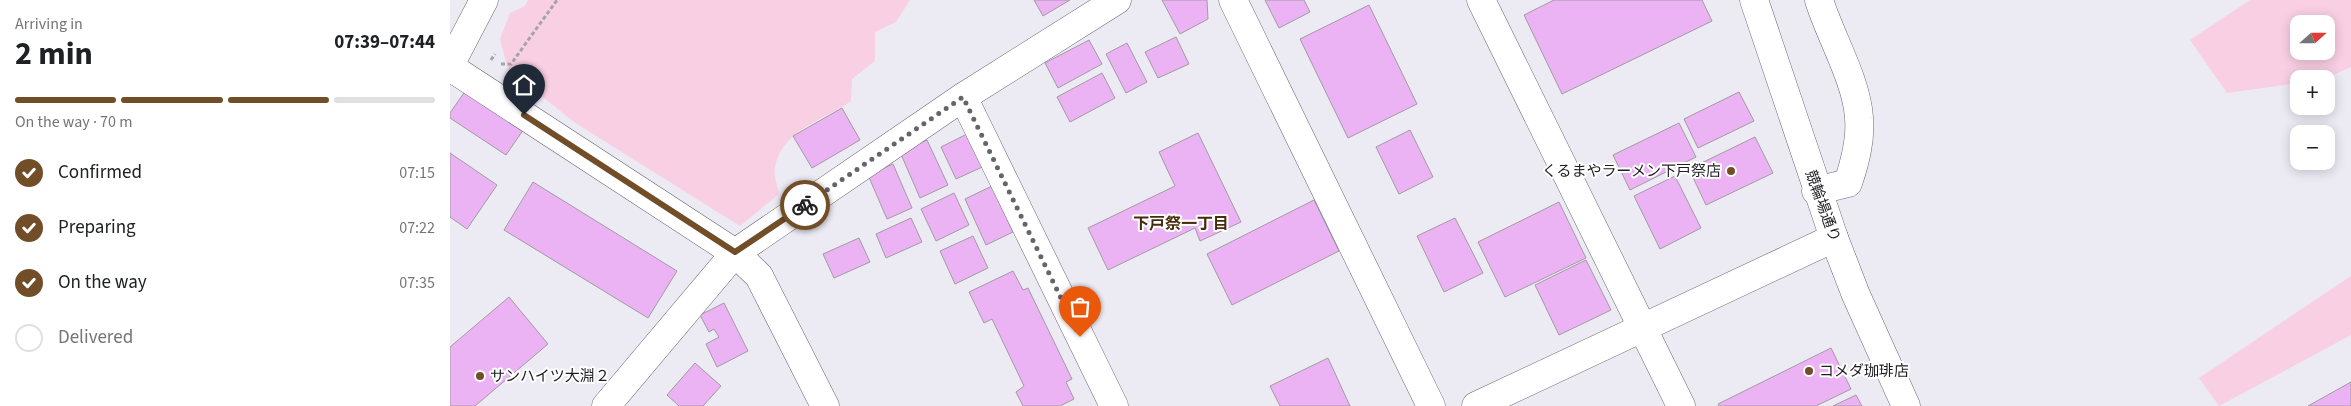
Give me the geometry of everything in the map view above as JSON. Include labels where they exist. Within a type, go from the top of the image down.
[{"type":"street","points":[[484,0],[450,66],[735,252],[759,276],[825,406]]},
{"type":"street","points":[[606,406],[735,252],[963,97],[1117,0]]},
{"type":"street","points":[[1233,0],[1431,406]]},
{"type":"street","points":[[1481,0],[1681,406]]},
{"type":"street","name":"競輪場通り","points":[[1754,0],[1816,191],[1856,295],[1906,406]]},
{"type":"street","points":[[1816,191],[1848,183],[1856,160],[1859,117],[1850,78],[1819,0]]},
{"type":"street","points":[[963,97],[1114,406]]},
{"type":"street","points":[[1476,406],[1834,238]]},
{"type":"path","points":[[488,64],[512,64],[557,0]]},
{"type":"shaded area","points":[[528,0],[910,0],[896,22],[875,32],[875,61],[852,79],[851,101],[795,134],[786,143],[779,154],[775,167],[779,194],[740,226],[574,122],[508,69],[500,39],[510,13],[525,6]]},
{"type":"shaded area","points":[[2250,0],[2351,0],[2351,67],[2335,74],[2335,70],[2290,70],[2290,84],[2227,93],[2190,40]]},
{"type":"shaded area","points":[[2351,276],[2351,335],[2219,406],[2199,378]]},
{"type":"building","points":[[1034,0],[1070,0],[1043,16]]},
{"type":"building","points":[[1162,0],[1207,0],[1208,19],[1180,34]]},
{"type":"building","points":[[1265,0],[1304,0],[1310,12],[1279,28]]},
{"type":"building","points":[[1554,0],[1702,0],[1712,21],[1562,94],[1524,15]]},
{"type":"building","points":[[1369,5],[1417,104],[1348,138],[1300,39]]},
{"type":"building","points":[[1176,37],[1189,64],[1158,78],[1145,52]]},
{"type":"building","points":[[1089,40],[1102,64],[1058,88],[1045,63]]},
{"type":"building","points":[[1127,43],[1147,82],[1126,93],[1106,54]]},
{"type":"building","points":[[1102,73],[1115,98],[1070,122],[1057,97]]},
{"type":"building","points":[[468,87],[526,126],[506,155],[450,118],[450,113]]},
{"type":"building","points":[[1739,92],[1754,121],[1698,148],[1684,119]]},
{"type":"building","points":[[842,108],[860,140],[812,168],[793,136]]},
{"type":"building","points":[[1679,123],[1696,157],[1630,190],[1613,155]]},
{"type":"building","points":[[1410,130],[1433,177],[1399,194],[1376,147]]},
{"type":"building","points":[[973,131],[989,164],[956,179],[941,147]]},
{"type":"building","points":[[1198,133],[1241,222],[1200,241],[1195,228],[1108,270],[1088,228],[1175,186],[1159,152]]},
{"type":"building","name":"くるまやラーメン下戸祭店","points":[[1755,137],[1773,173],[1706,205],[1689,169]]},
{"type":"building","points":[[927,140],[948,185],[920,198],[900,152]]},
{"type":"building","points":[[450,153],[497,185],[467,229],[450,217]]},
{"type":"building","points":[[893,164],[912,208],[887,219],[868,175]]},
{"type":"building","points":[[1675,176],[1701,228],[1660,249],[1634,196]]},
{"type":"building","points":[[533,182],[677,271],[648,318],[504,230]]},
{"type":"building","points":[[992,186],[1013,232],[986,245],[965,199]]},
{"type":"building","points":[[954,193],[969,225],[936,241],[921,209]]},
{"type":"building","points":[[1314,200],[1339,251],[1232,305],[1207,254]]},
{"type":"building","points":[[1559,202],[1586,258],[1505,297],[1478,242]]},
{"type":"building","points":[[911,218],[922,242],[886,258],[876,234]]},
{"type":"building","points":[[1455,218],[1483,273],[1444,292],[1417,236]]},
{"type":"building","points":[[973,236],[988,268],[955,284],[940,251]]},
{"type":"building","points":[[859,238],[870,262],[834,278],[823,254]]},
{"type":"building","points":[[1586,260],[1611,310],[1559,335],[1535,285]]},
{"type":"building","points":[[1013,271],[1023,290],[1028,288],[1072,379],[1066,382],[1074,399],[1060,406],[1023,406],[1016,392],[1024,386],[992,319],[984,323],[969,292]]},
{"type":"building","name":"サンハイツ大淵２","points":[[509,297],[548,344],[475,406],[450,406],[450,347]]},
{"type":"building","points":[[724,303],[748,351],[717,367],[706,344],[719,337],[714,329],[709,332],[700,315]]},
{"type":"building","points":[[1831,348],[1851,389],[1816,406],[1719,406],[1718,404]]},
{"type":"building","points":[[1328,358],[1350,406],[1280,406],[1270,386]]},
{"type":"building","points":[[695,363],[721,386],[703,406],[679,406],[667,395]]},
{"type":"building","points":[[2351,382],[2351,406],[2308,406]]},
{"type":"building","points":[[1856,395],[1862,406],[1833,406]]},
{"type":"way so far","points":[[805,205],[963,97],[1080,337]]},
{"type":"place","name":"くるまやラーメン下戸祭店","points":[[1731,171]]},
{"type":"place","name":"コメダ珈琲店","points":[[1809,371]]},
{"type":"place","name":"サンハイツ大淵２","points":[[480,376]]},
{"type":"district","name":"下戸祭一丁目","points":[[1181,223]]},
{"type":"route","points":[[524,115],[735,252],[805,205]]}]
